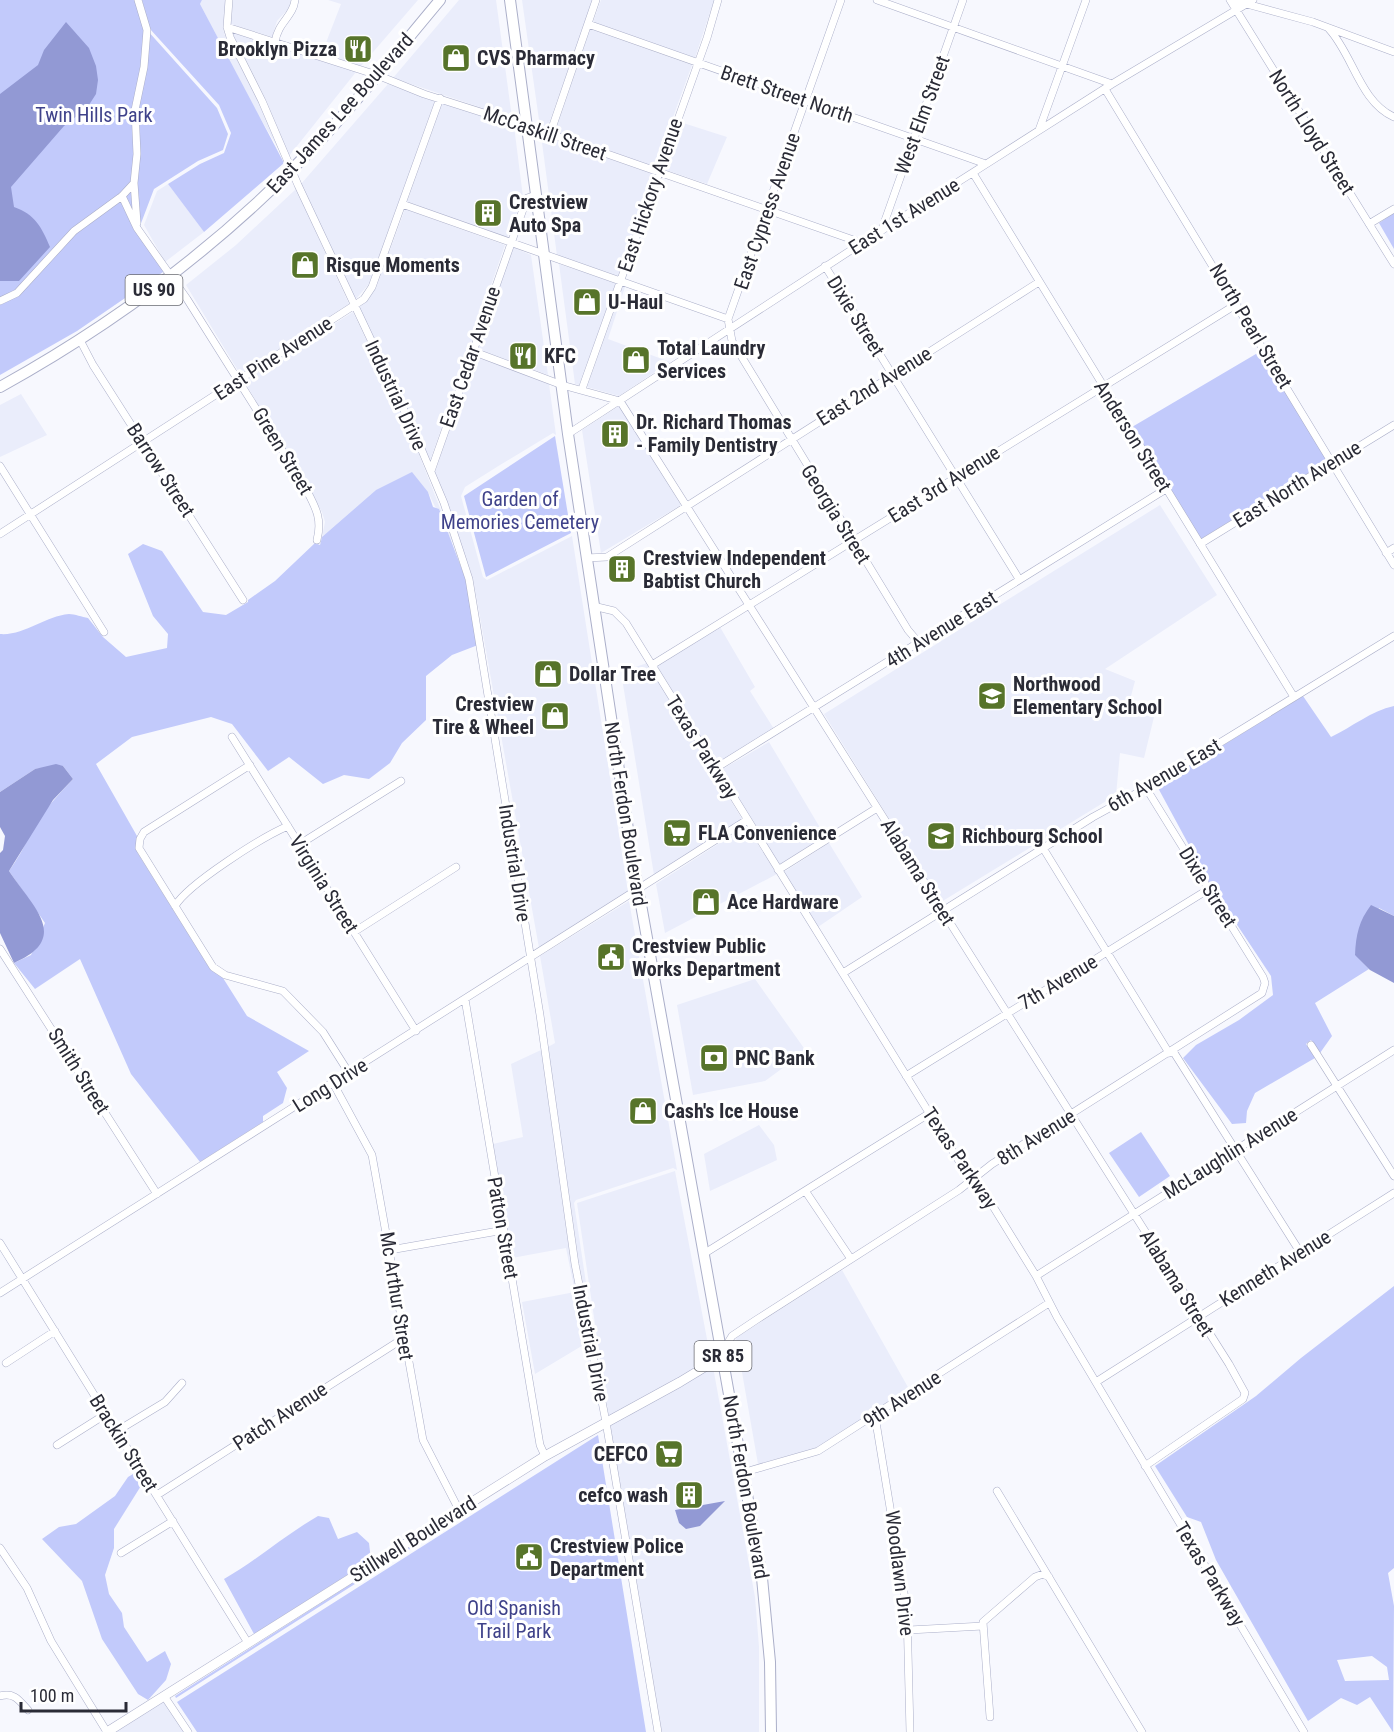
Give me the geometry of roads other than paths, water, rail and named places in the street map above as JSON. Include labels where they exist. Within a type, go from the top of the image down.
[{"type":"main road","name":"East James Lee Boulevard","points":[[0,387],[80,340],[171,277],[260,201],[377,75],[440,0]]},
{"type":"main road","name":"North Ferdon Boulevard","points":[[510,0],[568,434],[638,890],[745,1472],[765,1600],[771,1732]]},
{"type":"street","points":[[137,228],[134,183],[137,154],[135,110],[144,68],[147,30],[138,0]]},
{"type":"street","points":[[227,27],[229,0]]},
{"type":"street","points":[[275,42],[276,30],[292,11],[295,0]]},
{"type":"street","points":[[550,134],[597,0]]},
{"type":"street","name":"East Hickory Avenue","points":[[582,389],[718,0]]},
{"type":"street","name":"East Cypress Avenue","points":[[728,319],[841,0]]},
{"type":"street","points":[[877,0],[1112,84]]},
{"type":"street","name":"West Elm Street","points":[[881,230],[963,0]]},
{"type":"street","points":[[1039,131],[1086,0]]},
{"type":"street","points":[[1231,0],[1328,28],[1394,52]]},
{"type":"street","name":"North Lloyd Street","points":[[1231,0],[1394,264]]},
{"type":"street","name":"East 1st Avenue","points":[[568,434],[881,230],[1112,84],[1253,0]]},
{"type":"street","name":"Brett Street North","points":[[588,24],[986,164]]},
{"type":"street","name":"Industrial Drive","points":[[227,27],[431,471],[469,579],[530,958],[575,1263],[606,1422],[658,1732]]},
{"type":"street","name":"McCaskill Street","points":[[227,27],[377,75],[861,243]]},
{"type":"street","points":[[1328,28],[1343,45],[1374,102],[1394,117]]},
{"type":"street","name":"North Pearl Street","points":[[1105,89],[1394,565]]},
{"type":"street","name":"East Pine Avenue","points":[[0,534],[354,306],[372,287],[440,98]]},
{"type":"street","name":"Anderson Street","points":[[973,173],[1294,697]]},
{"type":"street","points":[[0,302],[29,282],[74,231],[122,196],[134,183]]},
{"type":"street","name":"East Cedar Avenue","points":[[431,471],[510,242],[527,198],[536,195]]},
{"type":"street","name":"Green Street","points":[[122,196],[137,228],[239,380],[319,514],[321,526],[317,540]]},
{"type":"street","points":[[402,204],[728,319]]},
{"type":"street","points":[[1369,224],[1394,208]]},
{"type":"street","name":"Dixie Street","points":[[825,266],[1019,579]]},
{"type":"street","name":"East 2nd Avenue","points":[[586,558],[607,556],[1039,282]]},
{"type":"street","name":"East 3rd Avenue","points":[[651,665],[1237,304]]},
{"type":"street","name":"Georgia Street","points":[[728,319],[732,341],[908,630],[919,643]]},
{"type":"street","name":"Barrow Street","points":[[80,340],[93,365],[243,600]]},
{"type":"street","points":[[472,351],[562,385],[620,400]]},
{"type":"street","name":"Alabama Street","points":[[620,400],[1242,1388],[1244,1396],[1238,1403],[1145,1466]]},
{"type":"street","name":"East North Avenue","points":[[1200,544],[1394,424]]},
{"type":"street","points":[[0,466],[104,632]]},
{"type":"street","name":"4th Avenue East","points":[[716,768],[1166,489]]},
{"type":"street","points":[[1386,553],[1394,548]]},
{"type":"street","name":"Texas Parkway","points":[[593,606],[614,611],[621,618],[906,1076],[972,1180],[986,1195],[1304,1732]]},
{"type":"street","name":"6th Avenue East","points":[[843,974],[1109,807],[1146,788],[1394,636]]},
{"type":"street","name":"Virginia Street","points":[[232,737],[416,1031]]},
{"type":"street","points":[[250,765],[141,835],[140,850],[213,967],[225,975],[283,991],[322,1032],[349,1073]]},
{"type":"street","points":[[300,844],[401,781]]},
{"type":"street","name":"Dixie Street","points":[[1146,788],[1263,977],[1264,987]]},
{"type":"street","points":[[778,870],[877,808]]},
{"type":"street","name":"Long Drive","points":[[0,1293],[747,820]]},
{"type":"street","points":[[175,906],[184,892],[229,861],[288,826]]},
{"type":"street","points":[[1043,848],[1107,952],[1300,1252]]},
{"type":"street","points":[[354,932],[456,867]]},
{"type":"street","name":"7th Avenue","points":[[906,1076],[1209,889]]},
{"type":"street","name":"Smith Street","points":[[0,949],[157,1194]]},
{"type":"street","name":"8th Avenue","points":[[722,1352],[732,1336],[972,1180],[992,1164],[1263,993],[1264,987]]},
{"type":"street","name":"Patton Street","points":[[465,999],[540,1445],[545,1456]]},
{"type":"street","points":[[1311,1046],[1394,1176]]},
{"type":"street","name":"McLaughlin Avenue","points":[[1036,1276],[1394,1050]]},
{"type":"street","name":"Mc Arthur Street","points":[[333,1083],[372,1155],[423,1440],[459,1510]]},
{"type":"street","points":[[705,1253],[930,1113]]},
{"type":"street","points":[[806,1192],[851,1259]]},
{"type":"street","name":"Kenneth Avenue","points":[[1096,1382],[1394,1193]]},
{"type":"street","points":[[390,1250],[504,1230]]},
{"type":"street","name":"Brackin Street","points":[[0,1243],[248,1643]]},
{"type":"street","name":"9th Avenue","points":[[745,1472],[810,1455],[1049,1304]]},
{"type":"street","points":[[6,1363],[55,1331]]},
{"type":"street","name":"Patch Avenue","points":[[157,1495],[404,1338]]},
{"type":"street","name":"Stillwell Boulevard","points":[[107,1732],[545,1456],[713,1362],[722,1352]]},
{"type":"street","points":[[117,1431],[165,1402],[182,1383]]},
{"type":"street","points":[[57,1445],[106,1414]]},
{"type":"street","name":"Woodlawn Drive","points":[[875,1416],[909,1630],[910,1732]]},
{"type":"street","points":[[997,1491],[1142,1732]]},
{"type":"street","points":[[121,1553],[173,1521]]},
{"type":"street","points":[[0,1548],[27,1588],[51,1641],[107,1732]]},
{"type":"street","points":[[990,1717],[985,1618],[1035,1577],[1042,1574],[1049,1577]]},
{"type":"street","points":[[909,1630],[984,1626]]},
{"type":"street","points":[[0,1696],[8,1694],[17,1697],[28,1710]]},
{"type":"street","points":[[164,1696],[188,1732]]},
{"type":"place","name":"Brooklyn Pizza","points":[[358,49]]},
{"type":"place","name":"CVS Pharmacy","points":[[456,58]]},
{"type":"place","name":"Crestview Auto Spa","points":[[488,213]]},
{"type":"place","name":"Risque Moments","points":[[305,265]]},
{"type":"place","name":"U-Haul","points":[[587,302]]},
{"type":"place","name":"KFC","points":[[523,356]]},
{"type":"place","name":"Total Laundry Services","points":[[636,360]]},
{"type":"place","name":"Dr. Richard Thomas - Family Dentistry","points":[[615,434]]},
{"type":"place","name":"Crestview Independent Babtist Church","points":[[622,569]]},
{"type":"place","name":"Dollar Tree","points":[[548,674]]},
{"type":"place","name":"Northwood Elementary School","points":[[992,696]]},
{"type":"place","name":"Crestview Tire & Wheel","points":[[555,716]]},
{"type":"place","name":"FLA Convenience","points":[[677,833]]},
{"type":"place","name":"Richbourg School","points":[[941,836]]},
{"type":"place","name":"Ace Hardware","points":[[706,902]]},
{"type":"place","name":"Crestview Public Works Department","points":[[611,957]]},
{"type":"place","name":"PNC Bank","points":[[714,1058]]},
{"type":"place","name":"Cash's Ice House","points":[[643,1111]]},
{"type":"place","name":"CEFCO","points":[[669,1454]]},
{"type":"place","name":"cefco wash","points":[[689,1495]]},
{"type":"place","name":"Crestview Police Department","points":[[529,1557]]},
{"type":"park label","name":"Twin Hills Park","points":[[94,115]]},
{"type":"park label","name":"Garden of Memories Cemetery","points":[[520,510]]},
{"type":"park label","name":"Old Spanish Trail Park","points":[[514,1620]]}]
